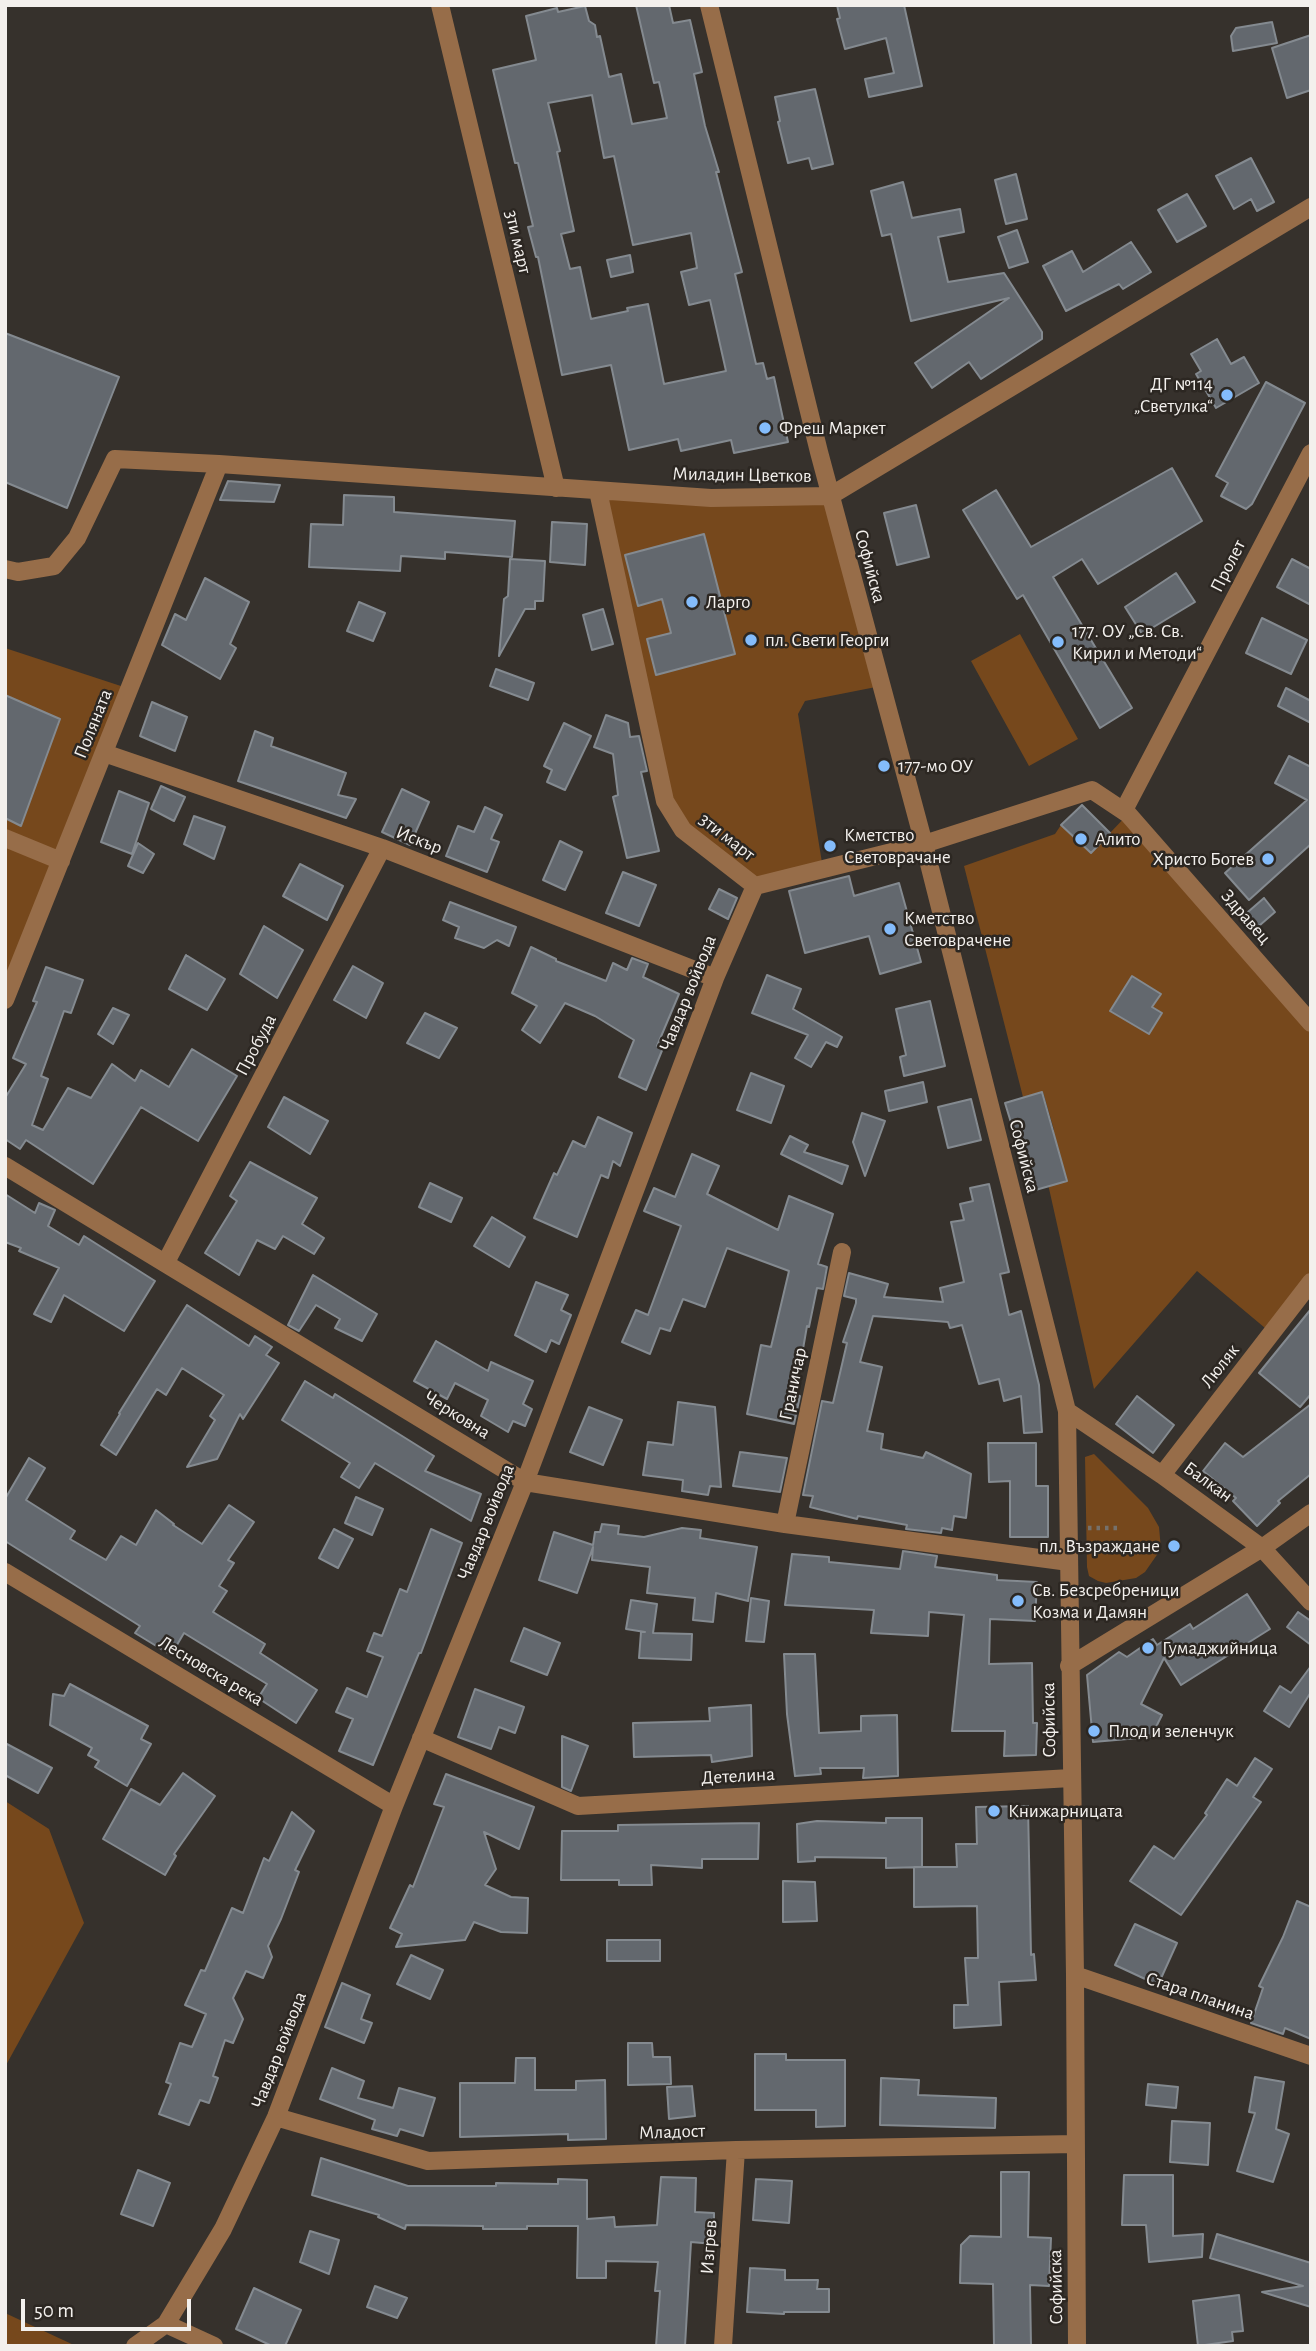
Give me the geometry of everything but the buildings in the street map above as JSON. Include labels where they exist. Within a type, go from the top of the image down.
[{"type":"street","name":"3ти март","points":[[440,5],[555,488]]},
{"type":"street","name":"Софийска","points":[[709,5],[830,496],[924,844],[1067,1411],[1077,2346]]},
{"type":"street","name":"Миладин Цветков","points":[[5,569],[18,572],[54,566],[77,538],[115,459],[712,498],[830,496],[1311,207]]},
{"type":"street","name":"Пролет","points":[[1125,810],[1311,453]]},
{"type":"street","name":"Поляната","points":[[5,1000],[219,464]]},
{"type":"street","name":"3ти март","points":[[598,491],[665,801],[683,830],[755,886]]},
{"type":"street","name":"Искър","points":[[104,753],[382,848],[715,978]]},
{"type":"street","name":"Здравец","points":[[924,844],[1092,790],[1125,810],[1311,1023]]},
{"type":"street","points":[[5,838],[61,861]]},
{"type":"street","points":[[755,886],[924,844]]},
{"type":"street","name":"Пробуда","points":[[166,1262],[382,848]]},
{"type":"street","name":"Чавдар войвода","points":[[166,2324],[223,2229],[276,2116],[394,1806],[525,1482],[715,978],[755,886]]},
{"type":"street","name":"Черковна","points":[[5,1166],[525,1482],[785,1524],[1069,1562]]},
{"type":"street","name":"Граничар","points":[[785,1524],[842,1252]]},
{"type":"street","name":"Люляк","points":[[1162,1475],[1311,1282]]},
{"type":"street","name":"Балкан","points":[[1067,1411],[1162,1475],[1262,1548],[1311,1602]]},
{"type":"street","points":[[1069,1666],[1262,1548],[1311,1513]]},
{"type":"street","name":"Лесновска река","points":[[5,1572],[394,1806]]},
{"type":"street","name":"Детелина","points":[[421,1738],[578,1806],[1071,1779]]},
{"type":"street","name":"Стара планина","points":[[1075,1975],[1311,2056]]},
{"type":"street","name":"Младост","points":[[276,2116],[428,2161],[736,2150],[1076,2144]]},
{"type":"street","name":"Изгрев","points":[[723,2346],[736,2150]]},
{"type":"street","points":[[135,2346],[166,2324],[214,2346]]},
{"type":"path","points":[[1083,1528],[1119,1528]]},
{"type":"shaded area","name":"пл. Свети Георги","points":[[598,491],[830,496],[881,686],[805,701],[798,714],[823,869],[755,886],[683,830],[665,801]]},
{"type":"shaded area","points":[[1020,634],[1078,739],[1029,766],[971,661]]},
{"type":"shaded area","points":[[5,648],[130,689],[5,1000]]},
{"type":"shaded area","points":[[1128,814],[1311,1023],[1311,1282],[1271,1333],[1197,1271],[1094,1389],[1037,1135],[1054,1130],[1043,1092],[1023,1097],[964,866],[1055,834],[1061,825],[1091,853]]},
{"type":"shaded area","points":[[1094,1454],[1148,1508],[1159,1527],[1161,1549],[1145,1572],[1136,1578],[1106,1583],[1089,1576],[1085,1457]]},
{"type":"shaded area","points":[[5,1801],[49,1829],[84,1923],[5,2067]]},
{"type":"shaded area","points":[[5,2313],[76,2346],[5,2346]]},
{"type":"place","name":"ДГ №114 „Светулка“","points":[[1227,395]]},
{"type":"place","name":"Фреш Маркет","points":[[765,428]]},
{"type":"place","name":"Ларго","points":[[692,602]]},
{"type":"place","name":"пл. Свети Георги","points":[[751,640]]},
{"type":"place","name":"177. ОУ „Св. Св. Кирил и Методи“","points":[[1058,642]]},
{"type":"place","name":"177-мо ОУ","points":[[884,766]]},
{"type":"place","name":"Алито","points":[[1081,839]]},
{"type":"place","name":"Кметство Световрачане","points":[[830,846]]},
{"type":"place","name":"Христо Ботев","points":[[1268,859]]},
{"type":"place","name":"Кметство Световрачене","points":[[890,929]]},
{"type":"place","name":"пл. Възраждане","points":[[1174,1546]]},
{"type":"place","name":"Св. Безсребреници Козма и Дамян","points":[[1018,1601]]},
{"type":"place","name":"Гумаджийница","points":[[1148,1648]]},
{"type":"place","name":"Плод и зеленчук","points":[[1094,1731]]},
{"type":"place","name":"Книжарницата","points":[[994,1811]]}]
